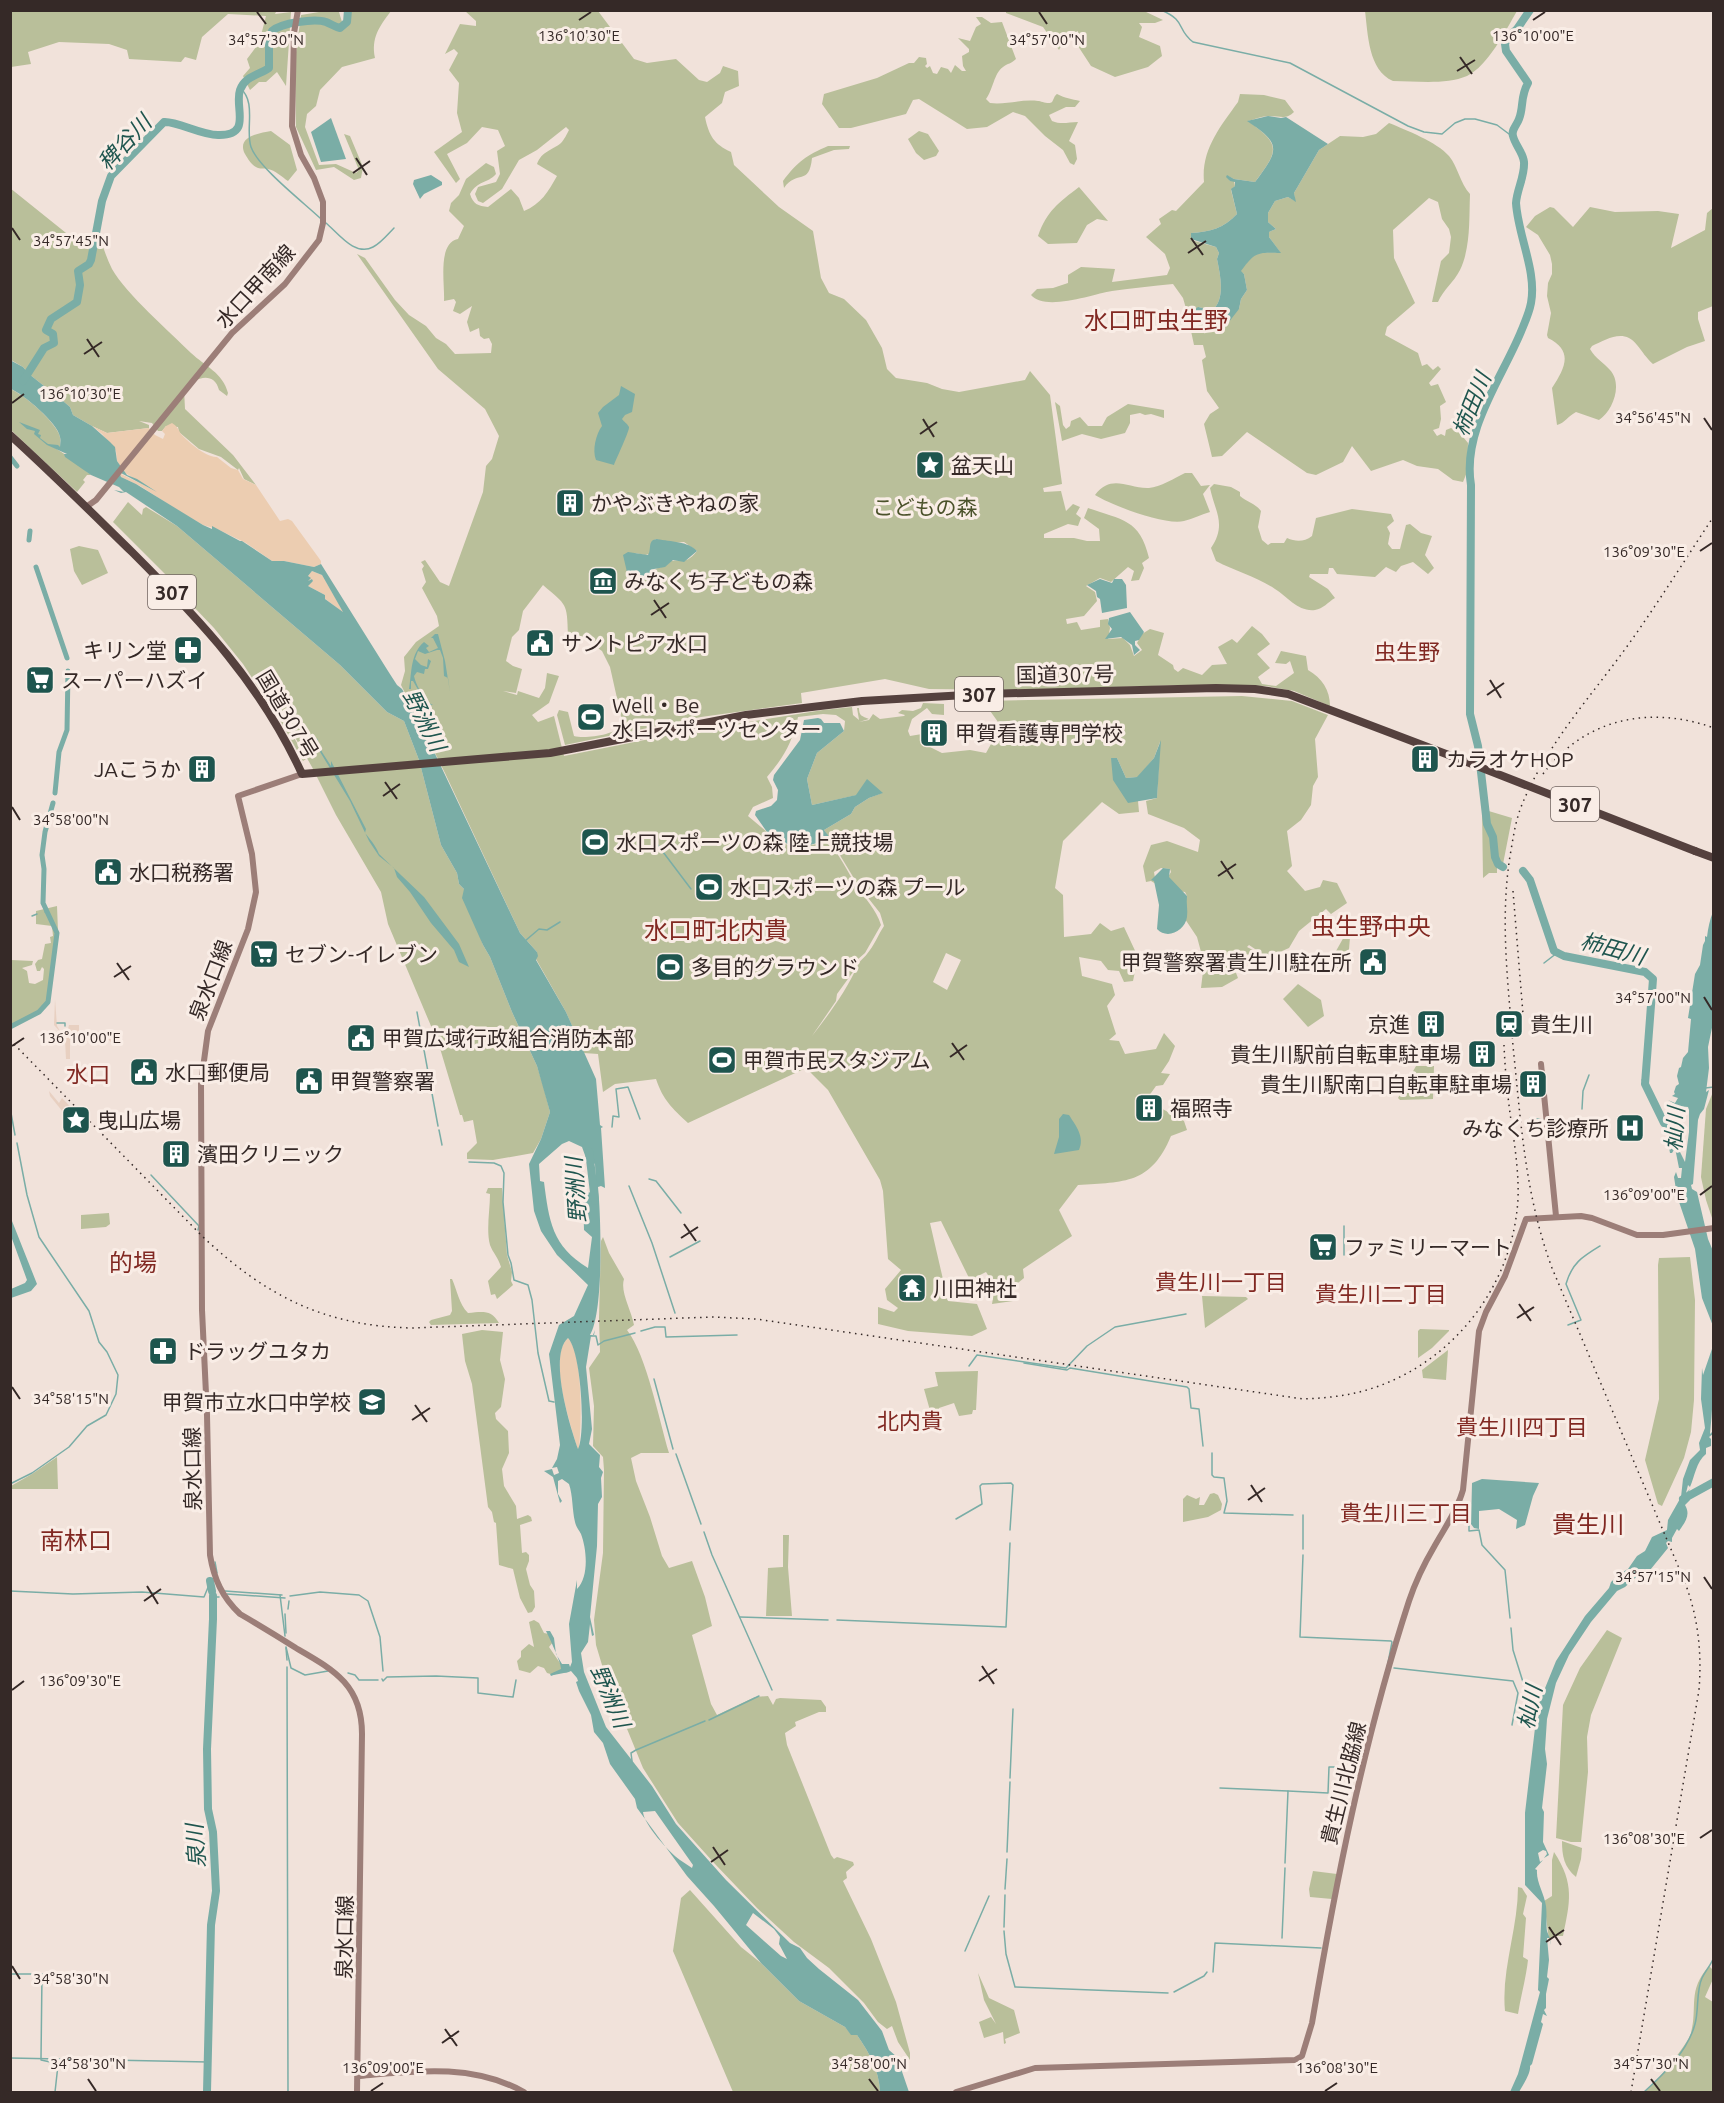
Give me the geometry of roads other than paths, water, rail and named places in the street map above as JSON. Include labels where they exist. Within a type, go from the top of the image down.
[{"type":"highway","name":"国道307号","points":[[10,435],[169,588],[220,644],[254,687],[302,774],[497,759],[590,747],[746,716],[862,701],[983,694],[1255,688],[1288,694],[1710,856]]},
{"type":"main road","name":"水口甲南線","points":[[86,507],[96,500],[232,333],[298,270],[319,240],[323,220],[320,193],[301,154],[292,126],[294,33],[297,14]]},
{"type":"main road","name":"泉水口線","points":[[302,774],[238,796],[252,854],[256,892],[248,929],[208,1031],[202,1071],[202,1310],[210,1555],[213,1574],[230,1605],[240,1614],[335,1672],[350,1688],[359,1707],[362,1734],[358,2076]]},
{"type":"main road","points":[[1541,1064],[1556,1216],[1592,1218],[1636,1235],[1713,1228]]},
{"type":"main road","name":"貴生川北脇線","points":[[956,2092],[1035,2067],[1295,2060],[1302,2056],[1312,2023],[1345,1840],[1398,1639],[1409,1601],[1425,1564],[1457,1506],[1463,1490],[1477,1343],[1482,1323],[1505,1276],[1526,1219],[1556,1216]]},
{"type":"main road","points":[[357,2092],[358,2076],[421,2071],[457,2072],[490,2078],[524,2092]]},
{"type":"water","points":[[1268,116],[1286,117],[1328,144],[1319,150],[1294,193],[1296,202],[1288,197],[1275,201],[1268,213],[1268,222],[1276,229],[1269,232],[1269,237],[1281,253],[1257,254],[1241,271],[1244,274],[1247,290],[1241,299],[1239,309],[1225,327],[1215,317],[1204,321],[1190,313],[1198,307],[1212,310],[1221,293],[1217,259],[1219,253],[1216,247],[1191,239],[1191,233],[1216,228],[1227,223],[1237,214],[1231,189],[1235,186],[1235,182],[1226,177],[1227,175],[1234,179],[1255,182],[1263,171],[1269,162],[1273,148],[1266,136],[1247,121]]},
{"type":"water","points":[[331,118],[346,159],[321,162],[311,132]]},
{"type":"water","points":[[431,175],[442,182],[442,185],[424,194],[420,199],[413,184],[414,180]]},
{"type":"water","points":[[10,360],[23,367],[70,407],[73,415],[92,426],[110,442],[115,447],[117,461],[127,475],[157,492],[119,472],[121,477],[203,525],[212,529],[212,526],[242,541],[272,561],[314,567],[321,564],[397,685],[402,689],[419,720],[520,933],[537,952],[536,960],[566,1012],[596,1079],[600,1125],[603,1127],[601,1128],[605,1188],[598,1187],[600,1241],[598,1306],[590,1335],[593,1335],[595,1330],[594,1335],[591,1336],[586,1367],[592,1429],[589,1444],[600,1455],[599,1467],[603,1472],[602,1497],[598,1504],[597,1546],[590,1617],[594,1635],[592,1636],[590,1624],[588,1642],[581,1653],[584,1672],[606,1727],[652,1786],[676,1824],[726,1880],[790,1943],[800,1948],[819,1969],[858,2000],[882,2031],[889,2050],[897,2057],[909,2092],[880,2092],[873,2062],[857,2035],[851,2035],[845,2027],[799,2001],[761,1963],[687,1876],[665,1846],[692,1868],[693,1865],[655,1811],[643,1812],[645,1819],[637,1808],[635,1799],[610,1764],[603,1743],[594,1732],[591,1715],[579,1691],[577,1678],[571,1671],[551,1676],[550,1674],[561,1669],[557,1656],[562,1664],[569,1664],[570,1667],[572,1662],[569,1624],[577,1580],[577,1589],[584,1578],[586,1563],[585,1548],[575,1522],[569,1484],[562,1479],[558,1481],[558,1494],[562,1501],[560,1503],[553,1477],[544,1471],[552,1469],[554,1475],[559,1473],[557,1467],[552,1468],[560,1445],[549,1354],[559,1325],[574,1316],[588,1285],[557,1255],[541,1231],[534,1211],[529,1164],[550,1112],[537,1066],[462,898],[464,889],[459,884],[457,873],[441,845],[419,760],[404,721],[387,712],[340,665],[177,526],[126,492],[121,493],[114,490],[124,492],[119,487],[91,475],[65,457],[64,454],[67,454],[47,445],[34,434],[35,431],[27,429],[19,422],[40,430],[38,434],[41,435],[40,438],[48,444],[60,447],[60,437],[53,424],[31,403],[11,389]],"holes":[[[312,571],[322,575],[343,612],[325,599],[325,595],[308,586],[313,581],[312,579],[308,581],[311,578],[308,576]],[[569,1141],[582,1147],[586,1158],[595,1164],[595,1191],[583,1194],[584,1230],[592,1237],[588,1268],[567,1251],[554,1231],[544,1182],[540,1181],[539,1164],[562,1144]],[[568,1338],[579,1375],[582,1427],[578,1449],[562,1392],[560,1375],[562,1347]],[[753,1913],[774,1929],[780,1937],[779,1944],[787,1959],[746,1925]]]},
{"type":"water","points":[[621,386],[635,394],[632,412],[622,419],[629,429],[614,465],[596,460],[596,438],[602,426],[598,413],[619,395]]},
{"type":"water","points":[[657,539],[684,544],[697,551],[684,562],[673,560],[665,567],[654,569],[636,587],[630,585],[623,555],[628,552],[648,555],[652,541]]},
{"type":"water","points":[[1100,579],[1112,583],[1114,579],[1122,579],[1126,585],[1127,608],[1102,613],[1096,591],[1087,585]]},
{"type":"water","points":[[1130,612],[1144,632],[1139,640],[1135,641],[1135,645],[1140,650],[1134,655],[1132,645],[1121,637],[1105,639],[1112,629],[1108,624],[1109,618]]},
{"type":"water","points":[[438,634],[448,678],[444,676],[440,650],[425,654],[418,651],[415,659],[421,665],[427,667],[428,659],[431,661],[424,674],[417,672],[414,676],[425,701],[433,705],[427,705],[413,681],[409,689],[416,652],[424,642],[429,646],[426,648],[429,652],[438,648],[431,638]]},
{"type":"water","points":[[818,718],[824,723],[840,723],[844,731],[817,753],[807,779],[812,805],[856,795],[867,779],[883,793],[869,798],[855,807],[851,814],[824,830],[831,839],[803,847],[801,852],[767,832],[755,815],[756,811],[771,806],[777,800],[778,790],[773,780],[774,775],[800,740],[804,720]]},
{"type":"water","points":[[313,735],[316,740],[317,738],[331,766],[331,761],[366,829],[365,833],[350,801],[314,742]]},
{"type":"water","points":[[1161,740],[1157,798],[1128,803],[1113,780],[1111,758],[1117,758],[1126,778],[1137,777],[1154,758]]},
{"type":"water","points":[[365,834],[375,845],[379,854],[392,866],[379,856]]},
{"type":"water","points":[[394,868],[424,897],[459,944],[469,967],[459,962],[454,950],[397,877]]},
{"type":"water","points":[[1163,868],[1170,869],[1169,877],[1187,896],[1186,922],[1179,930],[1170,934],[1157,929],[1159,905],[1154,881],[1151,880]]},
{"type":"water","points":[[1713,912],[1713,1023],[1708,1047],[1709,1068],[1706,1092],[1709,1090],[1704,1109],[1698,1120],[1693,1184],[1691,1185],[1692,1189],[1697,1192],[1713,1251],[1713,1326],[1702,1298],[1695,1249],[1677,1196],[1674,1177],[1676,1172],[1678,1178],[1681,1178],[1682,1168],[1679,1168],[1675,1148],[1670,1153],[1659,1113],[1670,1131],[1670,1118],[1675,1104],[1668,1100],[1675,1103],[1678,1098],[1672,1096],[1679,1084],[1677,1076],[1679,1068],[1688,1052],[1691,1019],[1688,1018],[1695,974],[1700,965],[1705,936],[1707,937]],"holes":[[[1678,1106],[1688,1107],[1689,1132],[1685,1162],[1672,1136],[1671,1118]]]},
{"type":"water","points":[[1063,1114],[1069,1115],[1077,1127],[1081,1145],[1079,1150],[1054,1154],[1059,1137],[1059,1119]]},
{"type":"water","points":[[10,1216],[37,1284],[31,1291],[11,1298],[11,1289],[27,1280],[11,1236]]},
{"type":"water","points":[[1713,1346],[1710,1434],[1713,1431],[1713,1434],[1709,1437],[1711,1446],[1706,1448],[1706,1454],[1698,1465],[1690,1487],[1688,1485],[1686,1493],[1690,1489],[1687,1495],[1690,1500],[1685,1505],[1687,1515],[1685,1521],[1679,1531],[1677,1529],[1672,1542],[1666,1543],[1668,1548],[1646,1575],[1641,1573],[1617,1591],[1591,1622],[1569,1655],[1556,1683],[1547,1719],[1545,1749],[1547,1764],[1542,1808],[1544,1812],[1543,1842],[1549,1855],[1544,1858],[1547,1854],[1543,1850],[1538,1853],[1540,1862],[1543,1860],[1535,1869],[1545,1901],[1550,1938],[1547,1938],[1549,1960],[1547,1977],[1549,1979],[1544,2010],[1547,2016],[1543,2014],[1541,2022],[1543,2024],[1526,2079],[1519,2092],[1510,2092],[1518,2074],[1540,1992],[1538,1990],[1542,1903],[1525,1885],[1525,1813],[1537,1711],[1533,1710],[1528,1699],[1531,1697],[1533,1701],[1539,1703],[1556,1661],[1585,1616],[1609,1588],[1611,1582],[1628,1569],[1637,1556],[1645,1551],[1652,1537],[1667,1530],[1668,1520],[1681,1497],[1683,1479],[1690,1460],[1700,1450],[1699,1443],[1705,1428],[1701,1399],[1702,1368],[1703,1375]]},
{"type":"water","points":[[1482,1479],[1539,1483],[1525,1525],[1516,1529],[1517,1520],[1499,1509],[1479,1511],[1479,1529],[1474,1528],[1471,1524],[1472,1483]]},
{"type":"water","points":[[546,1631],[550,1631],[554,1638],[556,1652]]},
{"type":"waterway","name":"稗谷川","points":[[23,381],[44,348],[54,343],[53,334],[46,330],[51,319],[77,302],[80,285],[78,271],[91,260],[102,201],[111,176],[164,122],[218,135],[235,131],[239,126],[239,97],[242,85],[269,68],[269,43],[272,31],[306,21],[326,22],[340,28],[347,22],[348,10]]},
{"type":"waterway","points":[[1161,10],[1175,18],[1193,42],[1290,63],[1408,126],[1424,132],[1442,134],[1455,123],[1465,119],[1475,119],[1497,125],[1513,137]]},
{"type":"waterway","name":"柿田川","points":[[1503,867],[1498,864],[1495,857],[1493,837],[1487,824],[1478,746],[1470,714],[1470,465],[1477,426],[1520,334],[1531,303],[1531,279],[1516,203],[1524,162],[1513,134],[1528,83],[1506,51],[1505,44],[1507,38],[1517,29],[1530,10]]},
{"type":"waterway","points":[[240,88],[248,101],[250,140],[255,155],[271,174],[320,218]]},
{"type":"waterway","points":[[326,223],[347,242],[360,249],[373,247],[394,228]]},
{"type":"waterway","points":[[10,457],[17,466]]},
{"type":"waterway","points":[[29,540],[30,531]]},
{"type":"waterway","points":[[36,567],[67,658]]},
{"type":"waterway","points":[[55,793],[59,752],[67,730],[68,671]]},
{"type":"waterway","points":[[10,1027],[39,1012],[48,1002],[57,933],[43,903],[42,855],[45,832],[53,803]]},
{"type":"waterway","points":[[654,840],[691,889]]},
{"type":"waterway","name":"柿田川","points":[[1523,871],[1530,880],[1554,951],[1564,956],[1645,972],[1653,979],[1645,1084],[1664,1123]]},
{"type":"waterway","points":[[32,916],[37,914]]},
{"type":"waterway","points":[[525,941],[539,929],[547,930],[560,922]]},
{"type":"waterway","points":[[1544,963],[1557,953]]},
{"type":"waterway","points":[[417,1012],[438,1126]]},
{"type":"waterway","points":[[10,1021],[13,1026]]},
{"type":"waterway","points":[[57,1023],[65,1023],[65,1026]]},
{"type":"waterway","points":[[1582,1109],[1583,1091],[1589,1075]]},
{"type":"waterway","points":[[10,1085],[15,1135]]},
{"type":"waterway","points":[[612,1127],[613,1116],[619,1117],[616,1089],[628,1087],[640,1119]]},
{"type":"waterway","points":[[1705,1088],[1714,1087]]},
{"type":"waterway","points":[[1530,1118],[1544,1120]]},
{"type":"waterway","points":[[1550,1121],[1575,1122],[1579,1118]]},
{"type":"waterway","points":[[439,1130],[442,1145]]},
{"type":"waterway","points":[[10,1484],[32,1473],[69,1447],[87,1426],[106,1415],[116,1394],[118,1375],[107,1352],[99,1342],[89,1311],[39,1237],[27,1195],[17,1143]]},
{"type":"waterway","name":"野洲川","points":[[589,1151],[595,1201]]},
{"type":"waterway","points":[[469,1162],[494,1163],[501,1166],[504,1173],[503,1202],[508,1255],[514,1280],[528,1285],[538,1353],[549,1401],[554,1402]]},
{"type":"waterway","points":[[151,1175],[199,1226],[198,1230]]},
{"type":"waterway","points":[[649,1179],[656,1181],[681,1213]]},
{"type":"waterway","points":[[629,1186],[652,1243],[675,1313]]},
{"type":"waterway","points":[[1344,1226],[1344,1255]]},
{"type":"waterway","points":[[670,1257],[700,1241]]},
{"type":"waterway","points":[[1568,1325],[1581,1320],[1566,1284],[1568,1277],[1578,1261],[1600,1246]]},
{"type":"waterway","points":[[969,1366],[977,1355],[1066,1368],[1087,1346],[1115,1327],[1186,1314]]},
{"type":"waterway","points":[[641,1331],[665,1327],[666,1337],[737,1335]]},
{"type":"waterway","points":[[591,1336],[596,1336],[598,1345],[604,1341],[635,1333]]},
{"type":"waterway","points":[[1024,1363],[1187,1387],[1191,1408],[1199,1409],[1203,1446]]},
{"type":"waterway","points":[[654,1379],[673,1449]]},
{"type":"waterway","points":[[1212,1453],[1212,1475],[1224,1478],[1227,1501],[1224,1513],[1293,1515]]},
{"type":"waterway","points":[[676,1454],[701,1524]]},
{"type":"waterway","points":[[1683,1499],[1714,1482]]},
{"type":"waterway","points":[[956,1519],[982,1504],[980,1486],[982,1484],[1011,1483],[1013,1485],[1010,1530]]},
{"type":"waterway","points":[[1469,1503],[1469,1531],[1479,1530],[1482,1545],[1505,1570],[1510,1618]]},
{"type":"waterway","points":[[1303,1515],[1303,1549]]},
{"type":"waterway","points":[[704,1532],[772,1690]]},
{"type":"waterway","points":[[837,1620],[1006,1627],[1010,1543]]},
{"type":"waterway","points":[[1303,1555],[1300,1637],[1391,1641],[1387,1668]]},
{"type":"waterway","points":[[215,1562],[217,1573]]},
{"type":"waterway","name":"泉川","points":[[210,1581],[212,1591]]},
{"type":"waterway","points":[[10,1591],[73,1594],[142,1592],[204,1597],[209,1585],[212,1584]]},
{"type":"waterway","points":[[225,1591],[282,1595]]},
{"type":"waterway","points":[[290,1596],[320,1592],[359,1595],[368,1601],[380,1637],[383,1671]]},
{"type":"waterway","points":[[227,1594],[285,1598]]},
{"type":"waterway","points":[[280,1595],[285,1636]]},
{"type":"waterway","name":"泉川","points":[[207,2092],[211,1925],[216,1891],[213,1832],[208,1809],[207,1749],[213,1596]]},
{"type":"waterway","name":"泉川","points":[[213,1597],[219,1597]]},
{"type":"waterway","points":[[288,1609],[289,1601]]},
{"type":"waterway","points":[[285,1614],[286,1633]]},
{"type":"waterway","points":[[740,1617],[828,1620]]},
{"type":"waterway","name":"杣川","points":[[1511,1628],[1513,1650],[1523,1682]]},
{"type":"waterway","points":[[286,1647],[291,1668],[305,1675],[328,1671]]},
{"type":"waterway","points":[[286,1648],[287,1660]]},
{"type":"waterway","points":[[287,1667],[288,2092]]},
{"type":"waterway","name":"杣川","points":[[1394,1668],[1513,1681],[1518,1693],[1512,1725]]},
{"type":"waterway","points":[[348,1673],[355,1675],[359,1680],[378,1680]]},
{"type":"waterway","points":[[382,1679],[383,1681],[387,1677],[436,1676],[478,1678],[478,1693],[513,1697],[516,1680]]},
{"type":"waterway","points":[[709,1720],[759,1696]]},
{"type":"waterway","points":[[1010,1778],[1013,1709]]},
{"type":"waterway","points":[[632,1761],[631,1753],[636,1750],[705,1721]]},
{"type":"waterway","points":[[1288,1791],[1328,1793],[1329,1767],[1352,1767],[1349,1723]]},
{"type":"waterway","points":[[1007,1852],[1010,1782]]},
{"type":"waterway","points":[[1220,1788],[1288,1791],[1285,1863]]},
{"type":"waterway","points":[[1005,1889],[1007,1859]]},
{"type":"waterway","points":[[1282,1938],[1285,1868]]},
{"type":"waterway","points":[[1004,1927],[1005,1895]]},
{"type":"waterway","points":[[965,1951],[989,1896]]},
{"type":"waterway","points":[[1004,1931],[1006,1954],[1015,1987],[1168,1993]]},
{"type":"waterway","points":[[1213,1972],[1215,1943],[1321,1948]]},
{"type":"waterway","points":[[1644,2092],[1667,2070],[1687,2044],[1695,2024],[1700,1983],[1714,1957]]},
{"type":"waterway","points":[[1174,1992],[1204,1976],[1207,1972]]},
{"type":"waterway","points":[[10,1974],[42,1974],[41,2059]]},
{"type":"waterway","points":[[10,2058],[208,2062]]},
{"type":"waterway","points":[[41,2060],[58,2065],[55,2092]]},
{"type":"railway","points":[[1631,2092],[1699,1690],[1698,1634],[1693,1607],[1684,1580],[1552,1268],[1543,1241],[1525,1158],[1513,1046],[1505,927],[1507,880],[1517,819],[1541,765],[1635,635],[1714,516]]},
{"type":"railway","points":[[1543,774],[1578,740],[1620,721],[1666,718],[1690,721],[1714,728]]},
{"type":"railway","points":[[1513,891],[1523,1014]]},
{"type":"railway","points":[[10,1040],[226,1258],[274,1291],[324,1314],[380,1326],[412,1328],[712,1317],[756,1319],[1303,1399],[1353,1393],[1400,1377],[1427,1361],[1452,1340],[1473,1317],[1491,1290],[1504,1262],[1514,1231],[1518,1199],[1517,1166],[1504,1045]]},
{"type":"place","name":"盆天山","points":[[930,465]]},
{"type":"place","name":"かやぶきやねの家","points":[[570,503]]},
{"type":"place","name":"みなくち子どもの森","points":[[603,581]]},
{"type":"place","name":"サントピア水口","points":[[540,643]]},
{"type":"place","name":"キリン堂","points":[[188,650]]},
{"type":"place","name":"スーパーハズイ","points":[[40,680]]},
{"type":"place","name":"Well・Be 水口スポーツセンター","points":[[591,717]]},
{"type":"place","name":"甲賀看護専門学校","points":[[934,733]]},
{"type":"place","name":"カラオケHOP","points":[[1425,759]]},
{"type":"place","name":"JAこうか","points":[[202,769]]},
{"type":"place","name":"水口スポーツの森 陸上競技場","points":[[595,842]]},
{"type":"place","name":"水口税務署","points":[[108,872]]},
{"type":"place","name":"水口スポーツの森 プール","points":[[709,887]]},
{"type":"place","name":"セブン-イレブン","points":[[264,954]]},
{"type":"place","name":"甲賀警察署貴生川駐在所","points":[[1373,962]]},
{"type":"place","name":"多目的グラウンド","points":[[670,967]]},
{"type":"place","name":"京進","points":[[1431,1024]]},
{"type":"place","name":"貴生川","points":[[1509,1024]]},
{"type":"place","name":"甲賀広域行政組合消防本部","points":[[361,1038]]},
{"type":"place","name":"貴生川駅前自転車駐車場","points":[[1482,1054]]},
{"type":"place","name":"甲賀市民スタジアム","points":[[722,1060]]},
{"type":"place","name":"水口郵便局","points":[[144,1072]]},
{"type":"place","name":"甲賀警察署","points":[[309,1081]]},
{"type":"place","name":"貴生川駅南口自転車駐車場","points":[[1533,1084]]},
{"type":"place","name":"福照寺","points":[[1149,1108]]},
{"type":"place","name":"曳山広場","points":[[76,1120]]},
{"type":"place","name":"みなくち診療所","points":[[1630,1128]]},
{"type":"place","name":"濱田クリニック","points":[[176,1154]]},
{"type":"place","name":"ファミリーマート","points":[[1323,1247]]},
{"type":"place","name":"川田神社","points":[[912,1288]]},
{"type":"place","name":"ドラッグユタカ","points":[[163,1351]]},
{"type":"place","name":"甲賀市立水口中学校","points":[[372,1402]]},
{"type":"district","name":"水口町虫生野","points":[[1156,320]]},
{"type":"district","name":"虫生野","points":[[1407,651]]},
{"type":"district","name":"虫生野中央","points":[[1371,926]]},
{"type":"district","name":"水口町北内貴","points":[[716,930]]},
{"type":"district","name":"水口","points":[[88,1073]]},
{"type":"district","name":"的場","points":[[133,1262]]},
{"type":"district","name":"貴生川一丁目","points":[[1221,1281]]},
{"type":"district","name":"貴生川二丁目","points":[[1381,1293]]},
{"type":"district","name":"北内貴","points":[[910,1420]]},
{"type":"district","name":"貴生川四丁目","points":[[1522,1426]]},
{"type":"district","name":"貴生川三丁目","points":[[1406,1512]]},
{"type":"district","name":"貴生川","points":[[1588,1524]]},
{"type":"district","name":"南林口","points":[[76,1540]]},
{"type":"park label","name":"こどもの森","points":[[925,507]]}]
